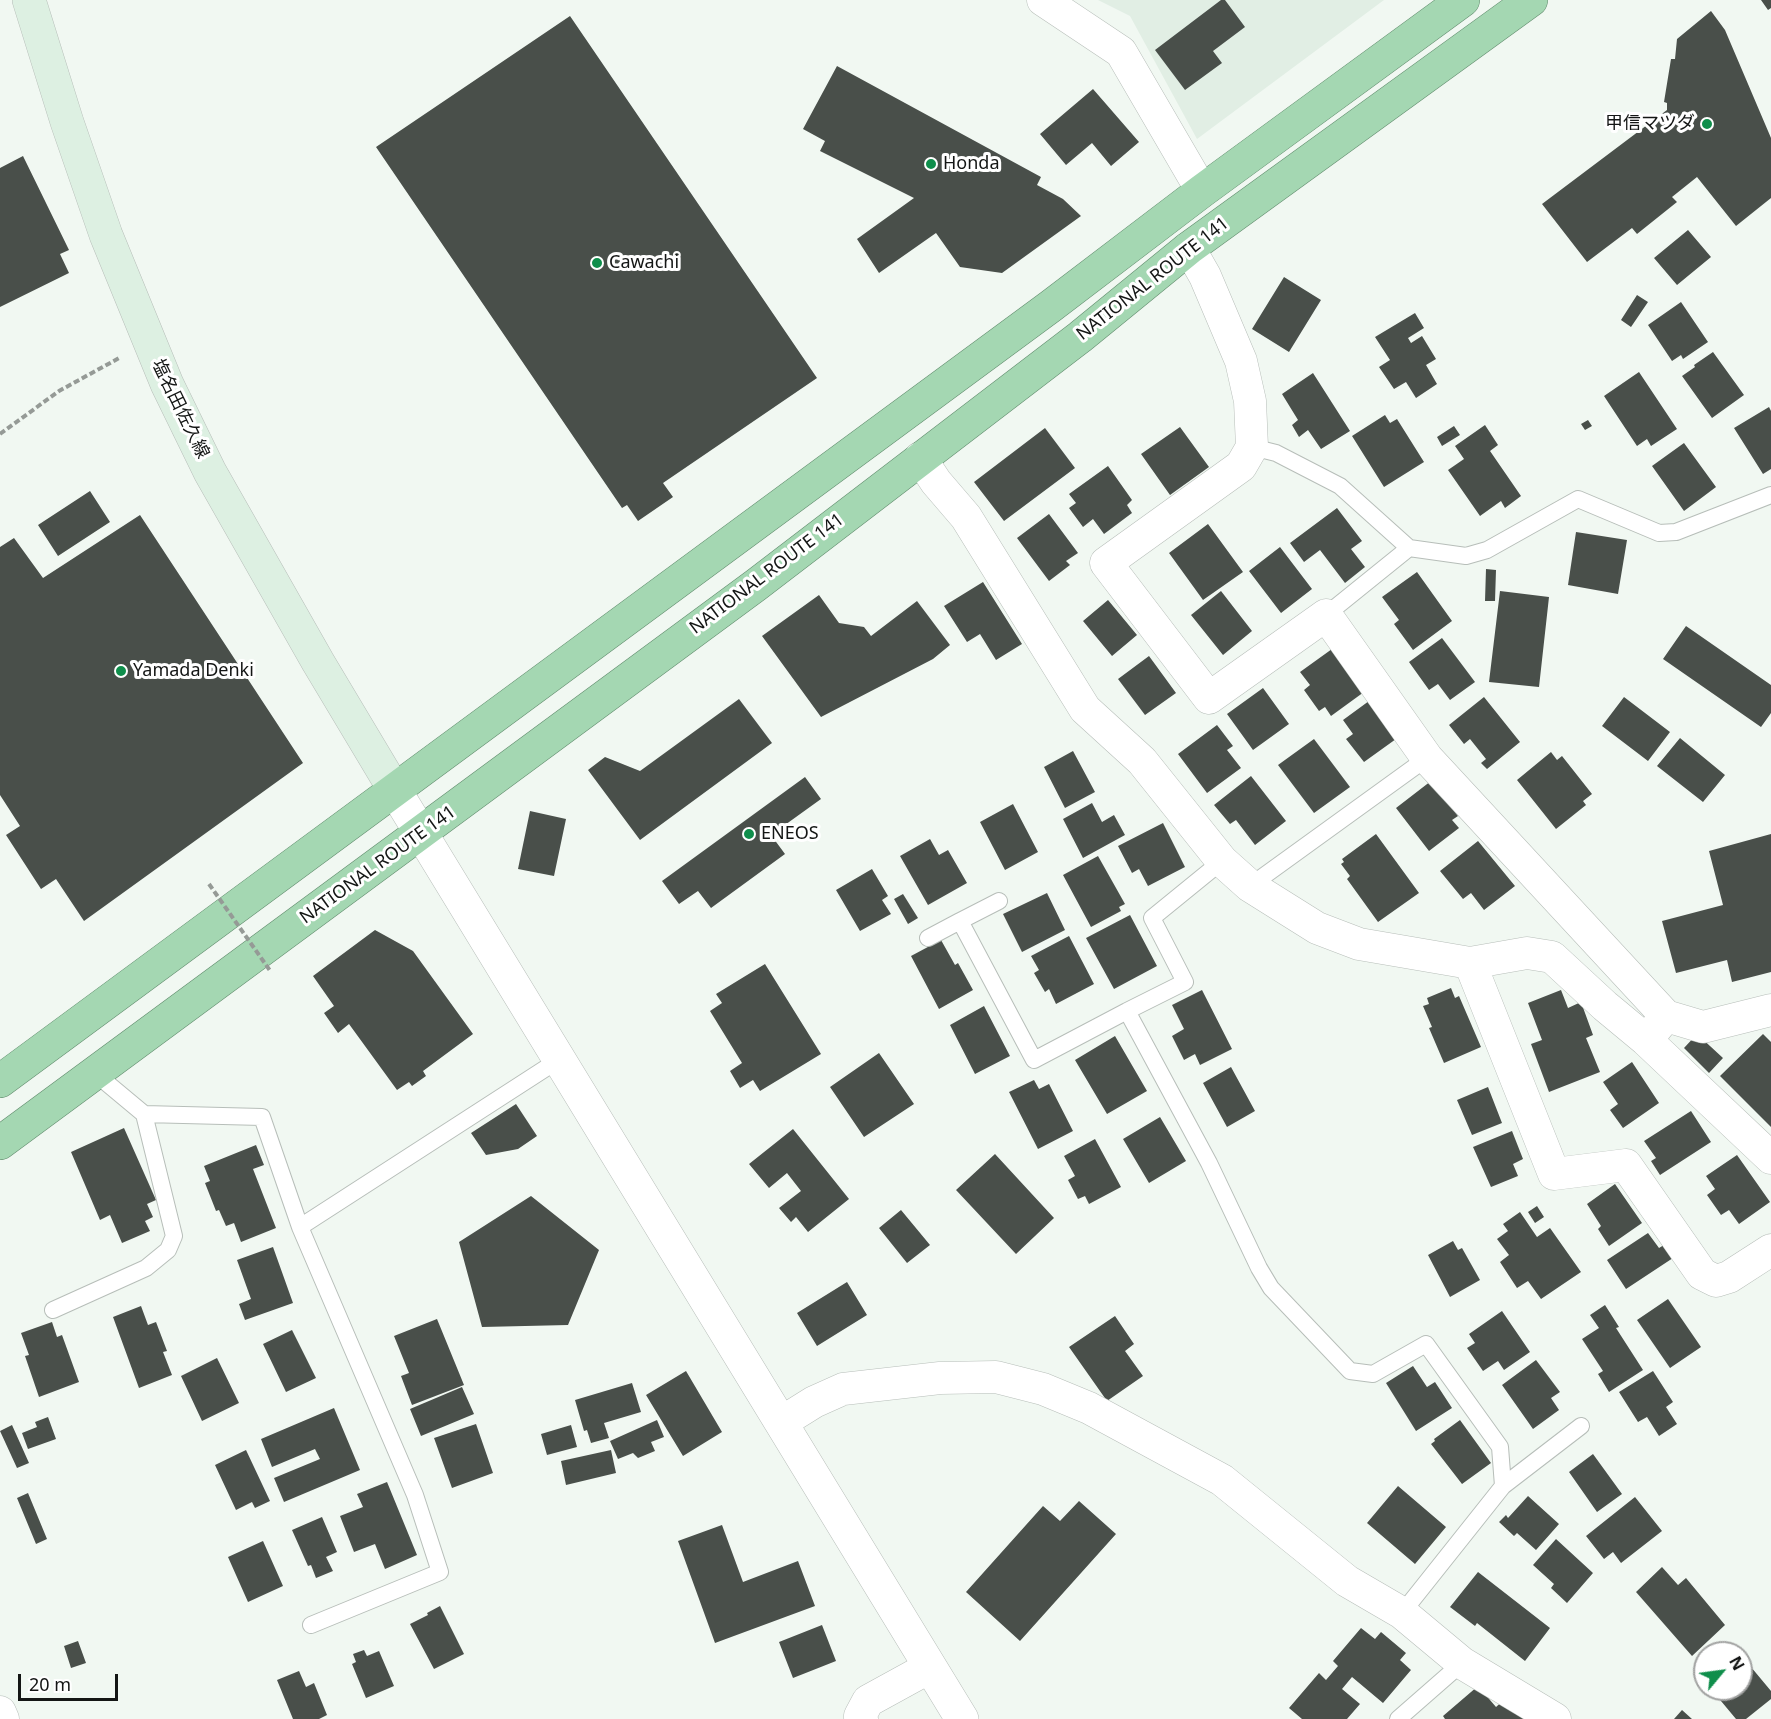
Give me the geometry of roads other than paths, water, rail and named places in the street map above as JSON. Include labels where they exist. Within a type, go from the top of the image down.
[{"type":"highway","points":[[0,1080],[1051,306],[1202,191],[1462,0]]},
{"type":"highway","name":"NATIONAL ROUTE 141","points":[[0,1143],[756,585],[1080,337],[1189,248],[1530,0]]},
{"type":"main road","name":"塩名田佐久線","points":[[29,0],[67,122],[106,235],[167,384],[210,472],[318,662],[394,789]]},
{"type":"street","points":[[1044,0],[1121,52],[1202,191]]},
{"type":"street","points":[[1189,248],[1204,276],[1241,361],[1250,401],[1252,447],[1241,466],[1106,562],[1209,698],[1326,615],[1427,758],[1656,1028],[1771,1158]]},
{"type":"street","points":[[920,458],[936,482],[966,517],[1085,709],[1142,761],[1222,861],[1250,886],[1317,928],[1359,944],[1470,963],[1527,952],[1552,957],[1605,1006],[1656,1028],[1703,1028],[1771,1010]]},
{"type":"street","points":[[394,789],[962,1719]]},
{"type":"street","points":[[1470,963],[1554,1174],[1626,1165],[1702,1274],[1716,1281],[1729,1277],[1771,1250]]},
{"type":"street","points":[[782,1422],[814,1402],[843,1389],[940,1378],[996,1377],[1043,1389],[1089,1408],[1222,1480],[1347,1581],[1402,1613],[1462,1663],[1556,1719]]},
{"type":"street","points":[[862,1719],[861,1716],[868,1701],[930,1667]]},
{"type":"street","points":[[0,1712],[3,1719]]},
{"type":"lane","points":[[1252,447],[1276,453],[1340,486],[1409,548],[1466,556],[1487,550],[1578,499],[1659,533],[1676,532],[1771,495]]},
{"type":"lane","points":[[1326,615],[1409,548]]},
{"type":"lane","points":[[1250,886],[1427,758]]},
{"type":"lane","points":[[960,921],[1034,1060],[1185,982],[1152,918],[1222,861]]},
{"type":"lane","points":[[928,938],[999,901]]},
{"type":"lane","points":[[1127,1011],[1209,1163],[1259,1268],[1271,1288],[1350,1371],[1373,1374],[1426,1344],[1500,1447],[1503,1486]]},
{"type":"lane","points":[[300,1227],[561,1059]]},
{"type":"lane","points":[[53,1310],[146,1268],[168,1250],[174,1236],[144,1114],[96,1074]]},
{"type":"lane","points":[[144,1114],[262,1117],[300,1227],[415,1495],[440,1572],[311,1625]]},
{"type":"lane","points":[[1402,1613],[1503,1486],[1581,1426]]},
{"type":"lane","points":[[1398,1719],[1462,1663]]},
{"type":"place","name":"甲信マツダ","points":[[1707,124]]},
{"type":"place","name":"Honda","points":[[931,164]]},
{"type":"place","name":"Cawachi","points":[[597,263]]},
{"type":"place","name":"Yamada Denki","points":[[121,671]]},
{"type":"place","name":"ENEOS","points":[[749,834]]}]
